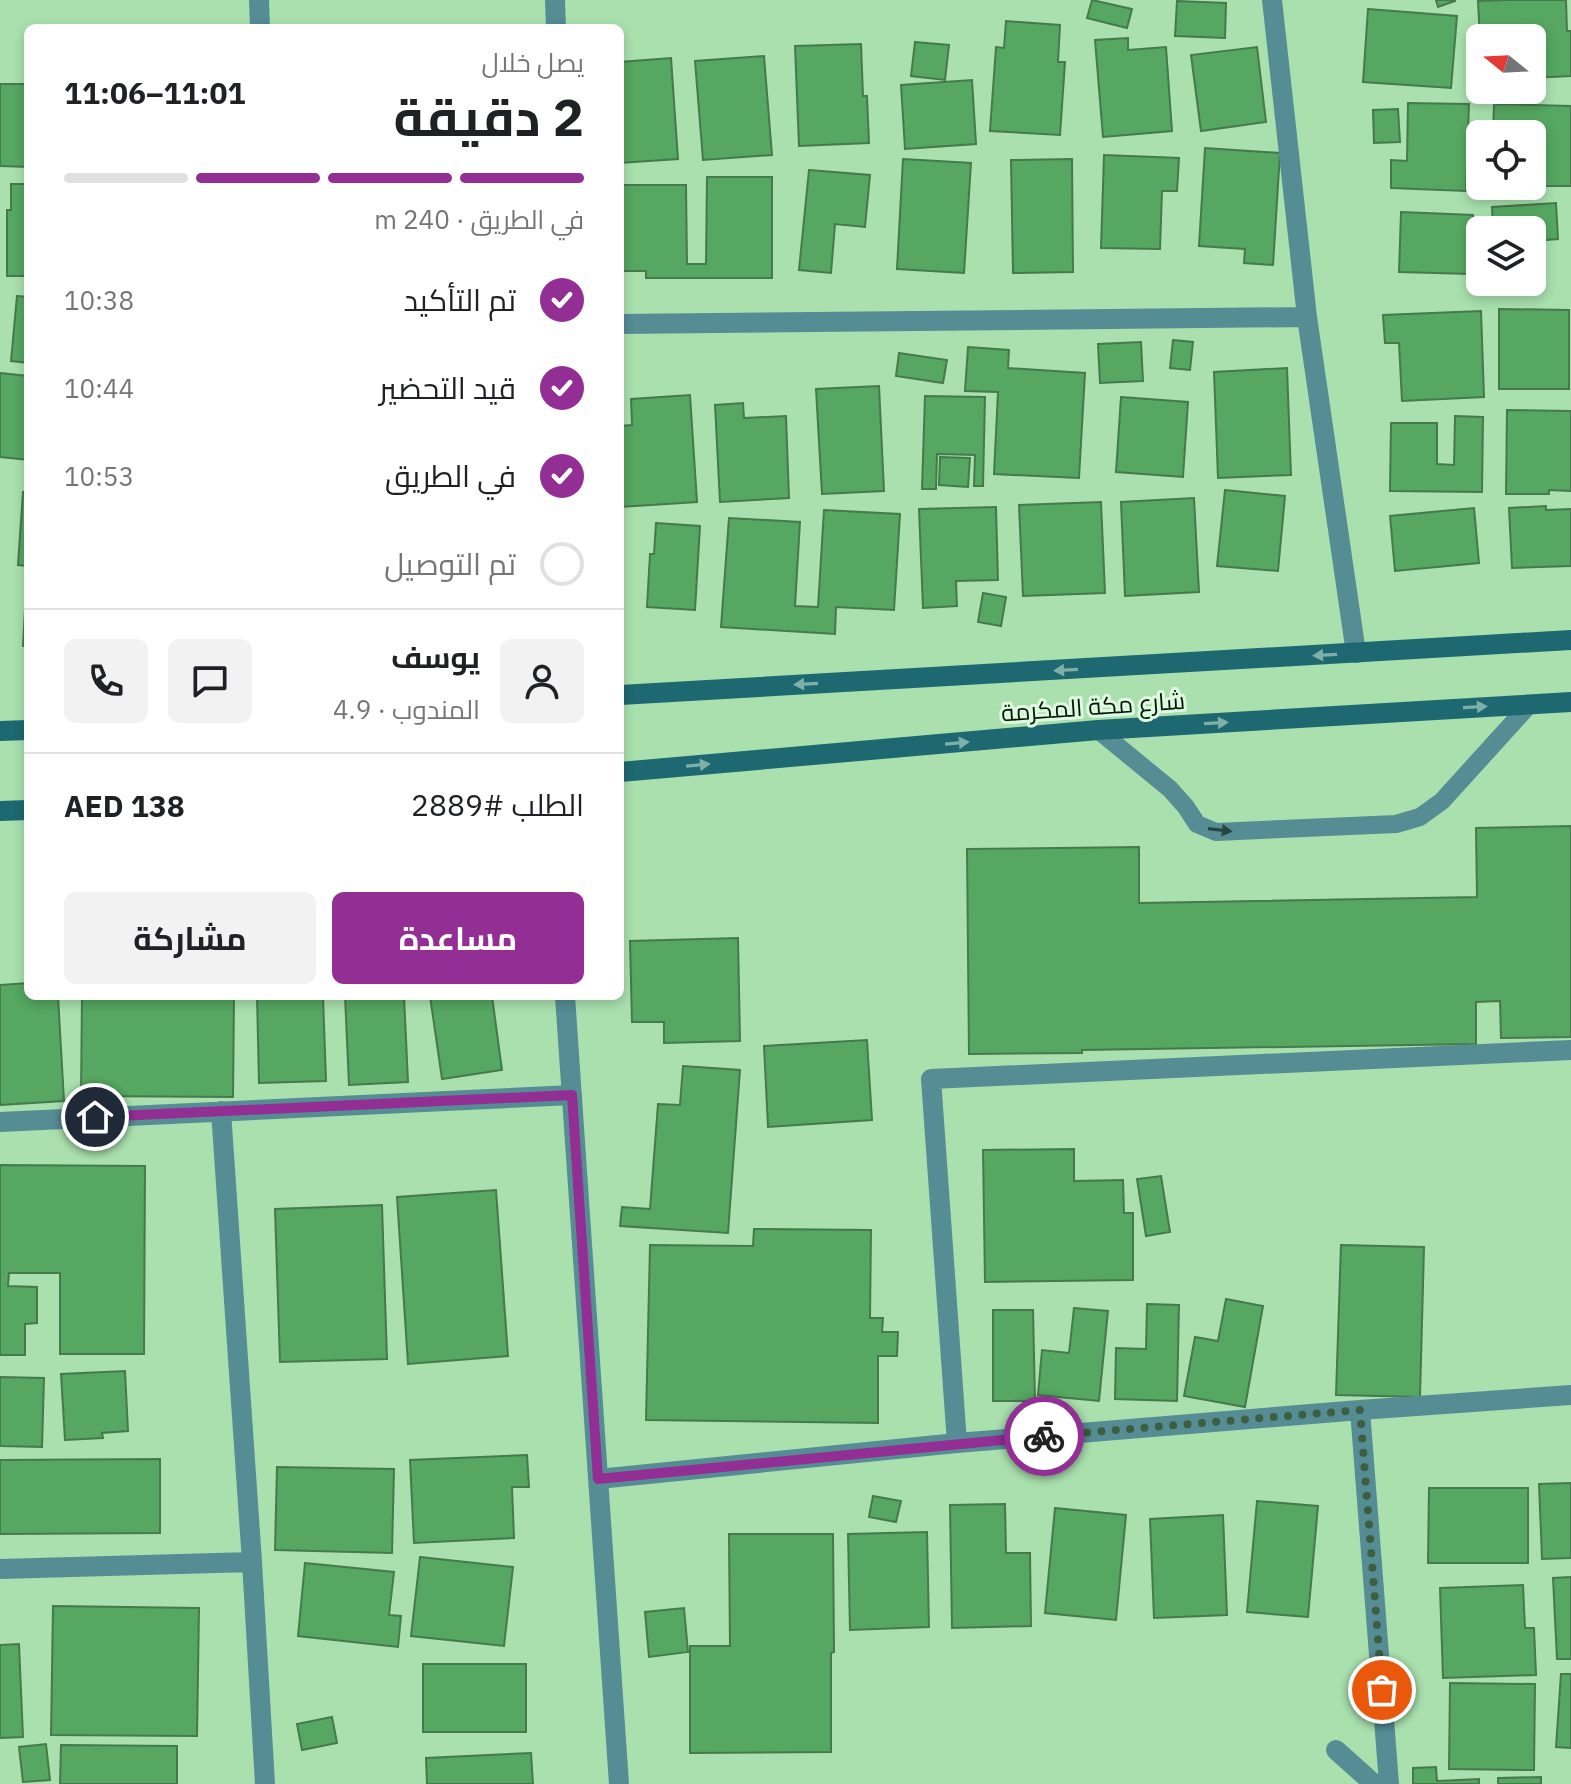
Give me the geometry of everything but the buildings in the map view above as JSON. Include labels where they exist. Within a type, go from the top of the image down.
[{"type":"main road","name":"شارع مكة المكرمة","points":[[624,695],[1571,640]]},
{"type":"main road","name":"شارع مكة المكرمة","points":[[624,772],[1098,730],[1571,702]]},
{"type":"main road","points":[[0,731],[24,730]]},
{"type":"main road","points":[[0,811],[24,810]]},
{"type":"street","points":[[259,0],[260,24]]},
{"type":"street","points":[[555,0],[556,24]]},
{"type":"street","points":[[1272,0],[1307,317],[1356,653]]},
{"type":"street","points":[[624,324],[1307,317]]},
{"type":"street","points":[[565,1000],[619,1784]]},
{"type":"street","points":[[957,1443],[931,1079],[1571,1050]]},
{"type":"street","points":[[0,1122],[572,1095]]},
{"type":"street","points":[[221,1111],[265,1784]]},
{"type":"street","points":[[598,1479],[957,1443],[1571,1395]]},
{"type":"street","points":[[1360,1410],[1389,1784]]},
{"type":"street","points":[[0,1569],[252,1562]]},
{"type":"street","points":[[1336,1750],[1374,1784]]},
{"type":"lane","points":[[1098,730],[1170,789],[1197,824],[1216,832],[1396,824],[1420,817],[1442,801],[1530,704]]},
{"type":"way so far","points":[[1044,1436],[1360,1410],[1382,1690]]},
{"type":"route","points":[[95,1117],[572,1095],[598,1479],[1044,1436]]}]
